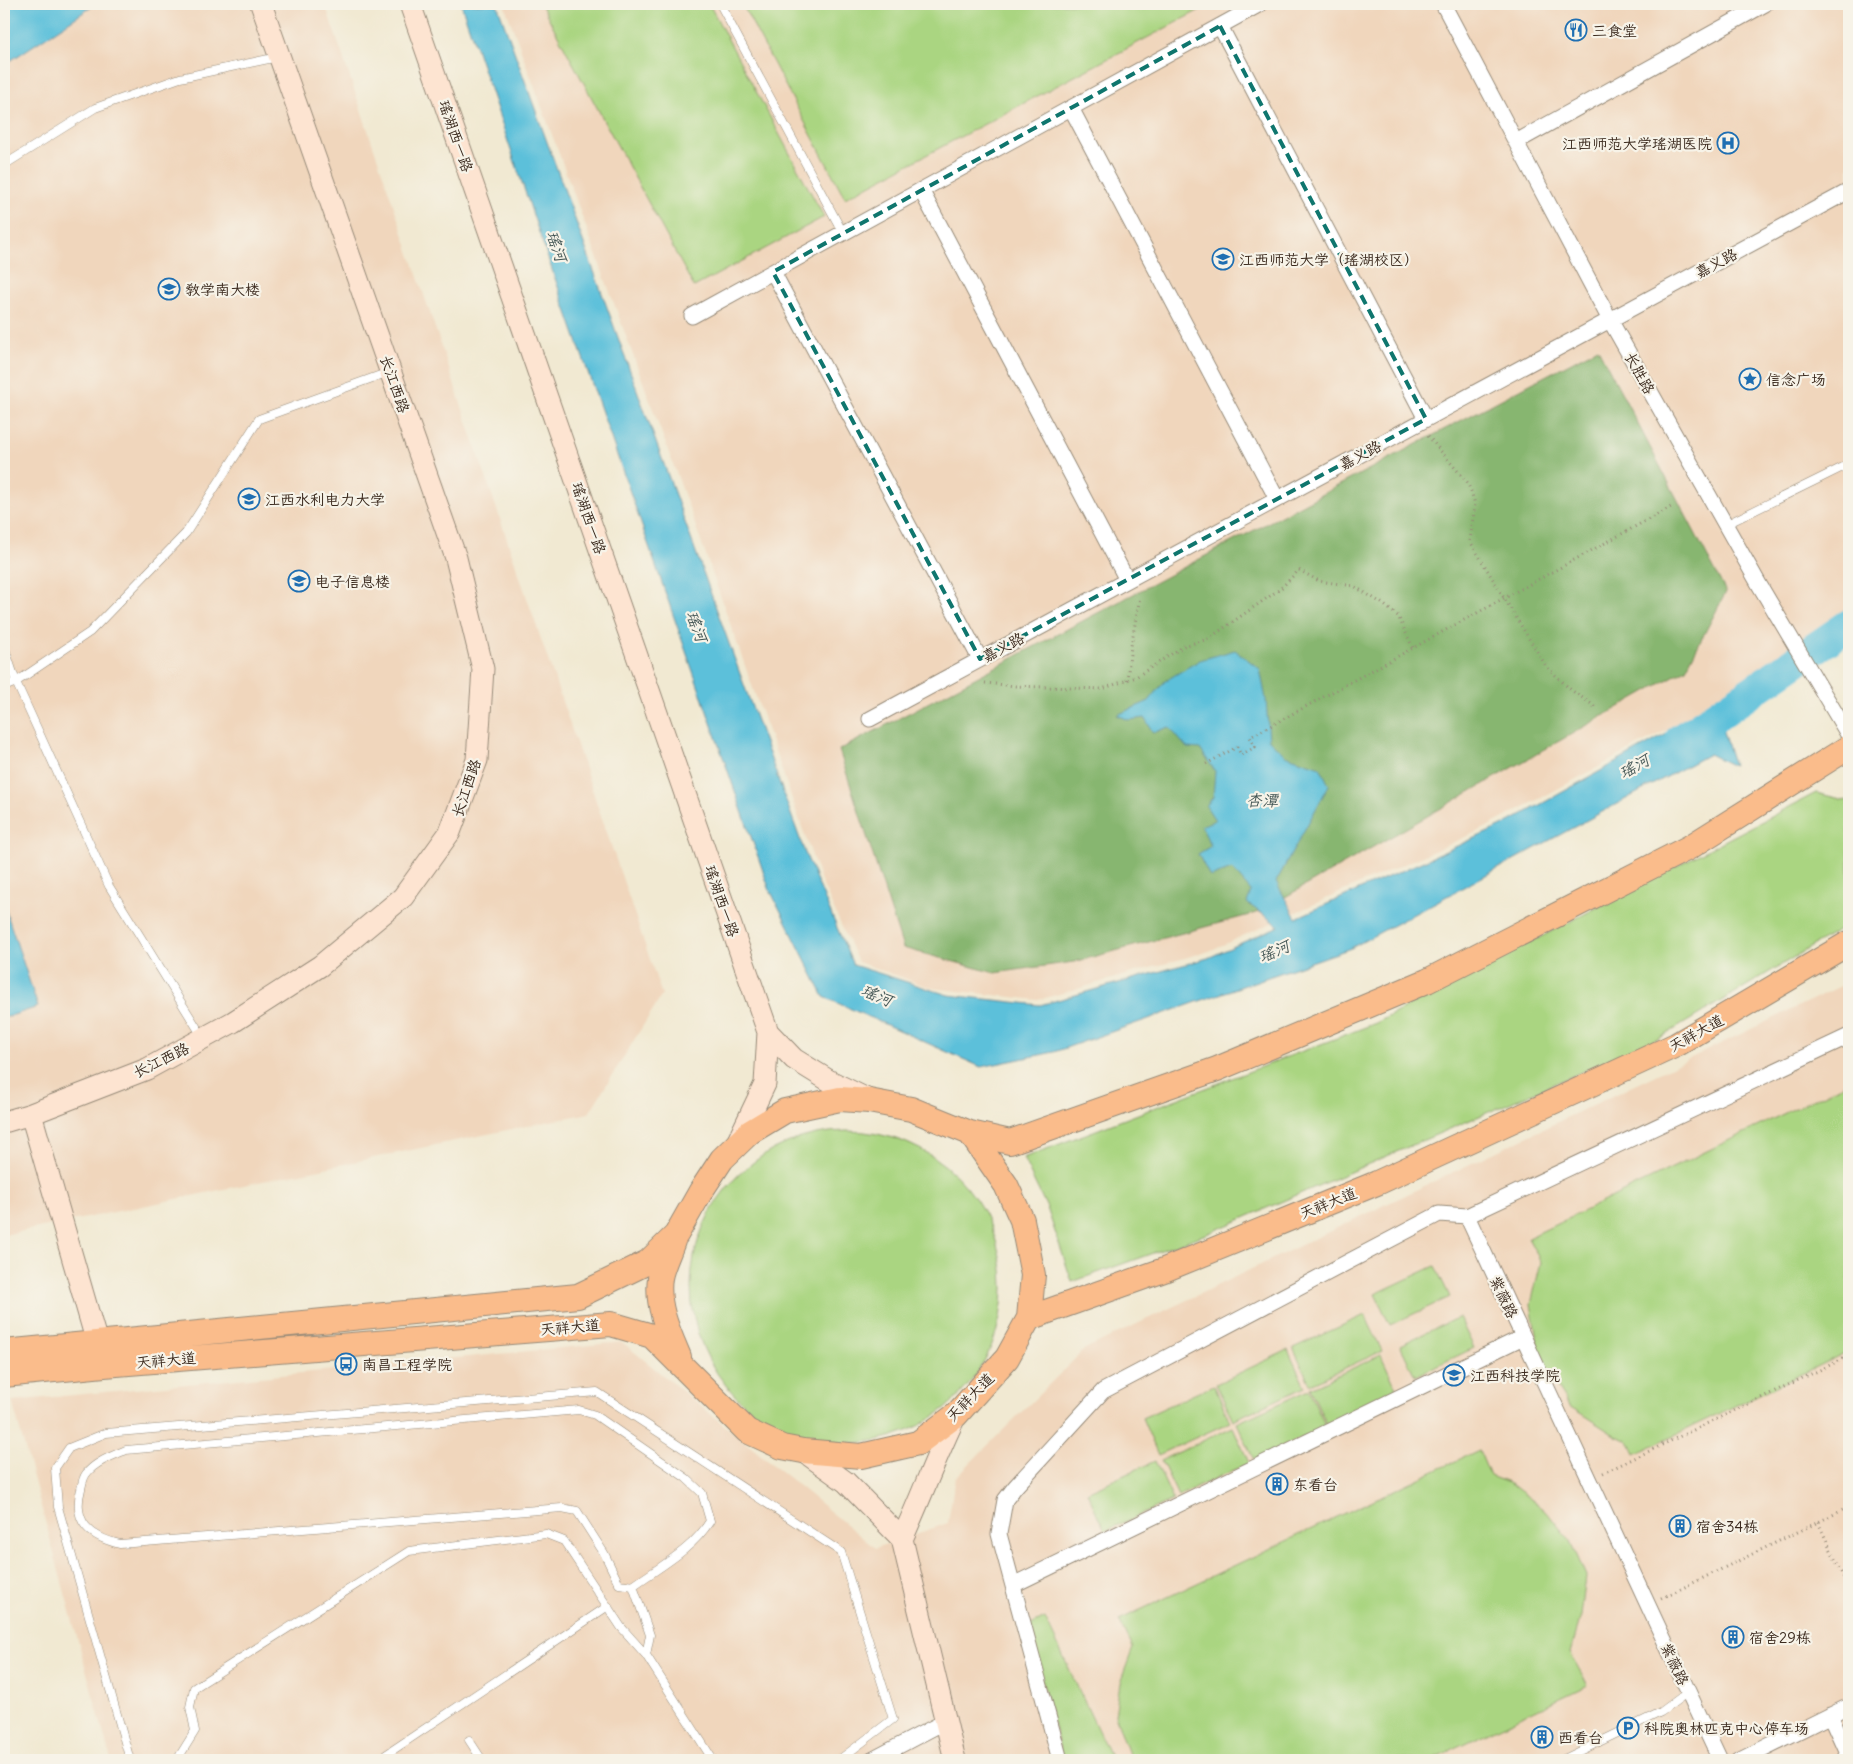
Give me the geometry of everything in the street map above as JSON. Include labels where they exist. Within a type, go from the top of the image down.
[{"type":"main road","name":"天祥大道","points":[[4,1376],[100,1354],[578,1296],[648,1262],[676,1235],[722,1159],[750,1132],[785,1111],[840,1099],[869,1100],[911,1109],[970,1133],[1010,1142],[1217,1069],[1427,981],[1690,847],[1849,747]]},
{"type":"main road","name":"天祥大道","points":[[4,1352],[100,1354],[611,1324],[652,1336],[747,1431],[782,1446],[803,1451],[861,1456],[918,1443],[956,1415],[1007,1358],[1029,1318],[1164,1270],[1377,1183],[1676,1045],[1849,943]]},
{"type":"main road","points":[[970,1133],[1006,1185],[1022,1220],[1033,1275],[1029,1318]]},
{"type":"main road","points":[[676,1235],[660,1278],[660,1303],[666,1325],[683,1366]]},
{"type":"street","name":"长江西路","points":[[4,1122],[31,1114],[147,1068],[233,1022],[320,966],[403,897],[450,832],[477,760],[483,669],[456,558],[262,4]]},
{"type":"street","name":"瑶湖西一路","points":[[410,4],[768,1032]]},
{"type":"street","points":[[692,316],[1260,4]]},
{"type":"street","name":"长胜路","points":[[1443,4],[1610,320],[1760,586],[1849,736]]},
{"type":"street","points":[[1516,142],[1766,4]]},
{"type":"street","points":[[1220,26],[1426,419]]},
{"type":"street","points":[[1071,108],[1277,499]]},
{"type":"street","points":[[922,190],[1127,580]]},
{"type":"street","name":"嘉义路","points":[[870,719],[1849,191]]},
{"type":"street","points":[[773,272],[980,660]]},
{"type":"street","points":[[768,1032],[794,1059],[828,1080],[869,1100]]},
{"type":"street","points":[[734,1147],[765,1084],[768,1032]]},
{"type":"street","points":[[1060,1760],[1000,1534],[1005,1500],[1103,1391],[1439,1214],[1467,1216],[1849,1036]]},
{"type":"street","points":[[31,1114],[100,1354]]},
{"type":"street","name":"紫薇路","points":[[1467,1216],[1720,1760]]},
{"type":"street","points":[[1013,1585],[1523,1337]]},
{"type":"street","points":[[902,1540],[956,1415]]},
{"type":"street","points":[[803,1451],[846,1482],[902,1540],[946,1721],[952,1759]]},
{"type":"street","points":[[1740,1760],[1849,1706]]},
{"type":"street","points":[[1830,1715],[1849,1757]]},
{"type":"street","points":[[872,1760],[946,1721]]},
{"type":"lane","points":[[720,4],[843,234]]},
{"type":"lane","points":[[4,165],[95,108],[180,78],[280,57]]},
{"type":"lane","points":[[4,687],[16,682],[90,632],[186,533],[259,419],[391,371]]},
{"type":"lane","points":[[1725,525],[1849,464]]},
{"type":"lane","points":[[4,646],[16,682],[110,886],[203,1038]]},
{"type":"lane","points":[[130,1760],[58,1507],[55,1468],[69,1448],[106,1433],[597,1392],[841,1552],[893,1719],[840,1760]]},
{"type":"lane","points":[[580,1410],[595,1415],[686,1478],[702,1493],[710,1522],[702,1534],[633,1586],[619,1584],[604,1553],[577,1511],[562,1508],[120,1544],[103,1540],[85,1528],[79,1514],[78,1497],[85,1475],[102,1461],[126,1450],[580,1410]]},
{"type":"lane","points":[[177,1760],[195,1731],[190,1707],[194,1688],[409,1551],[546,1534],[564,1541],[621,1627],[646,1655],[713,1760]]},
{"type":"lane","points":[[633,1586],[650,1635],[646,1655]]},
{"type":"lane","points":[[378,1760],[608,1606]]},
{"type":"lane","points":[[1562,1760],[1661,1712],[1688,1692]]},
{"type":"lane","points":[[469,1740],[482,1760]]},
{"type":"path","points":[[1426,419],[1424,432],[1467,482],[1471,491],[1475,504],[1470,541],[1546,666],[1571,690],[1593,705],[1596,710]]},
{"type":"path","points":[[1206,764],[1236,747],[1241,755],[1255,747],[1250,737],[1671,507]]},
{"type":"path","points":[[985,683],[1102,689],[1136,677],[1184,646],[1208,639],[1280,589],[1299,570],[1319,581],[1354,586],[1383,604],[1398,616],[1413,648]]},
{"type":"path","points":[[1127,680],[1140,596]]},
{"type":"path","points":[[1589,1479],[1849,1356]]},
{"type":"path","points":[[1648,1604],[1849,1508]]},
{"type":"path","points":[[1818,1522],[1849,1589]]},
{"type":"highlighted area","points":[[1220,26],[1426,419],[980,659],[773,272]]},
{"type":"shaded area","name":"江西水利电力大学","points":[[4,4],[325,4],[662,995],[589,1113],[4,1235]]},
{"type":"shaded area","name":"江西师范大学（瑶湖校区）","points":[[504,4],[1849,4],[1849,608],[1684,721],[1483,829],[1209,951],[1038,1000],[932,988],[858,962],[821,881],[691,513]]},
{"type":"shaded area","name":"江西科技学院","points":[[1849,982],[1849,1760],[111,1760],[12,1401],[622,1342],[875,1548],[948,1523],[955,1478],[1085,1349]]},
{"type":"green space","points":[[541,4],[709,4],[824,217],[694,287]]},
{"type":"green space","points":[[742,4],[1211,4],[845,198]]},
{"type":"green space","points":[[1598,348],[1726,592],[1686,669],[1257,913],[1074,962],[995,973],[903,948],[839,750]]},
{"type":"green space","points":[[1816,793],[1849,801],[1849,924],[1660,1038],[1209,1233],[1072,1282],[1047,1208],[1023,1158],[1376,1023]]},
{"type":"green space","points":[[1849,1082],[1849,1351],[1635,1454],[1629,1441],[1616,1436],[1569,1406],[1541,1363],[1531,1304],[1541,1262],[1528,1238]]},
{"type":"green space","points":[[847,1131],[877,1134],[907,1143],[933,1158],[957,1177],[976,1201],[991,1227],[1000,1257],[1003,1287],[1000,1317],[991,1347],[976,1373],[957,1397],[933,1416],[907,1431],[877,1440],[847,1443],[817,1440],[787,1431],[761,1416],[737,1397],[718,1373],[703,1347],[694,1317],[691,1287],[694,1257],[703,1227],[718,1201],[737,1177],[761,1158],[787,1143],[817,1134]]},
{"type":"green space","points":[[1435,1266],[1450,1297],[1390,1325],[1375,1294]]},
{"type":"green space","points":[[1365,1315],[1382,1351],[1310,1384],[1293,1348]]},
{"type":"green space","points":[[1459,1317],[1474,1348],[1415,1376],[1400,1345]]},
{"type":"green space","points":[[1288,1350],[1305,1387],[1233,1420],[1216,1384]]},
{"type":"green space","points":[[1381,1355],[1398,1392],[1327,1425],[1310,1388]]},
{"type":"green space","points":[[1214,1385],[1230,1422],[1158,1455],[1142,1418]]},
{"type":"green space","points":[[1309,1390],[1326,1427],[1254,1460],[1237,1423]]},
{"type":"green space","points":[[1233,1427],[1249,1463],[1178,1496],[1161,1460]]},
{"type":"green space","points":[[1479,1450],[1490,1476],[1511,1484],[1545,1510],[1571,1542],[1586,1576],[1581,1616],[1570,1653],[1588,1685],[1430,1760],[1131,1760],[1115,1715],[1120,1683],[1133,1648],[1119,1620]]},
{"type":"green space","points":[[1155,1461],[1173,1500],[1105,1531],[1087,1492]]},
{"type":"green space","points":[[1045,1618],[1112,1760],[1063,1760],[1027,1627]]},
{"type":"water","points":[[4,4],[96,4],[4,65]]},
{"type":"water","name":"杏潭","points":[[461,4],[497,4],[805,853],[853,965],[948,995],[1040,1005],[1208,958],[1279,926],[1247,903],[1251,891],[1232,869],[1210,877],[1198,854],[1211,846],[1201,826],[1215,820],[1206,806],[1213,797],[1215,771],[1200,749],[1187,748],[1169,727],[1153,733],[1145,718],[1129,720],[1117,715],[1149,701],[1165,681],[1200,660],[1235,650],[1260,669],[1266,699],[1269,740],[1285,755],[1320,767],[1329,785],[1276,882],[1296,918],[1502,826],[1715,707],[1734,766],[1709,754],[1351,948],[1054,1052],[981,1067],[824,997],[769,888],[543,244]]},
{"type":"water","points":[[4,905],[38,1007],[4,1018]]},
{"type":"waterway","name":"瑶河","points":[[1681,739],[1849,625]]},
{"type":"place","name":"三食堂","points":[[1576,30]]},
{"type":"place","name":"江西师范大学瑶湖医院","points":[[1728,143]]},
{"type":"place","name":"江西师范大学（瑶湖校区）","points":[[1223,259]]},
{"type":"place","name":"教学南大楼","points":[[169,289]]},
{"type":"place","name":"信念广场","points":[[1750,379]]},
{"type":"place","name":"江西水利电力大学","points":[[249,499]]},
{"type":"place","name":"电子信息楼","points":[[299,581]]},
{"type":"place","name":"南昌工程学院","points":[[346,1364]]},
{"type":"place","name":"江西科技学院","points":[[1454,1375]]},
{"type":"place","name":"东看台","points":[[1277,1484]]},
{"type":"place","name":"宿舍34栋","points":[[1680,1526]]},
{"type":"place","name":"宿舍29栋","points":[[1733,1637]]},
{"type":"place","name":"科院奥林匹克中心停车场","points":[[1628,1728]]},
{"type":"place","name":"西看台","points":[[1542,1737]]}]
